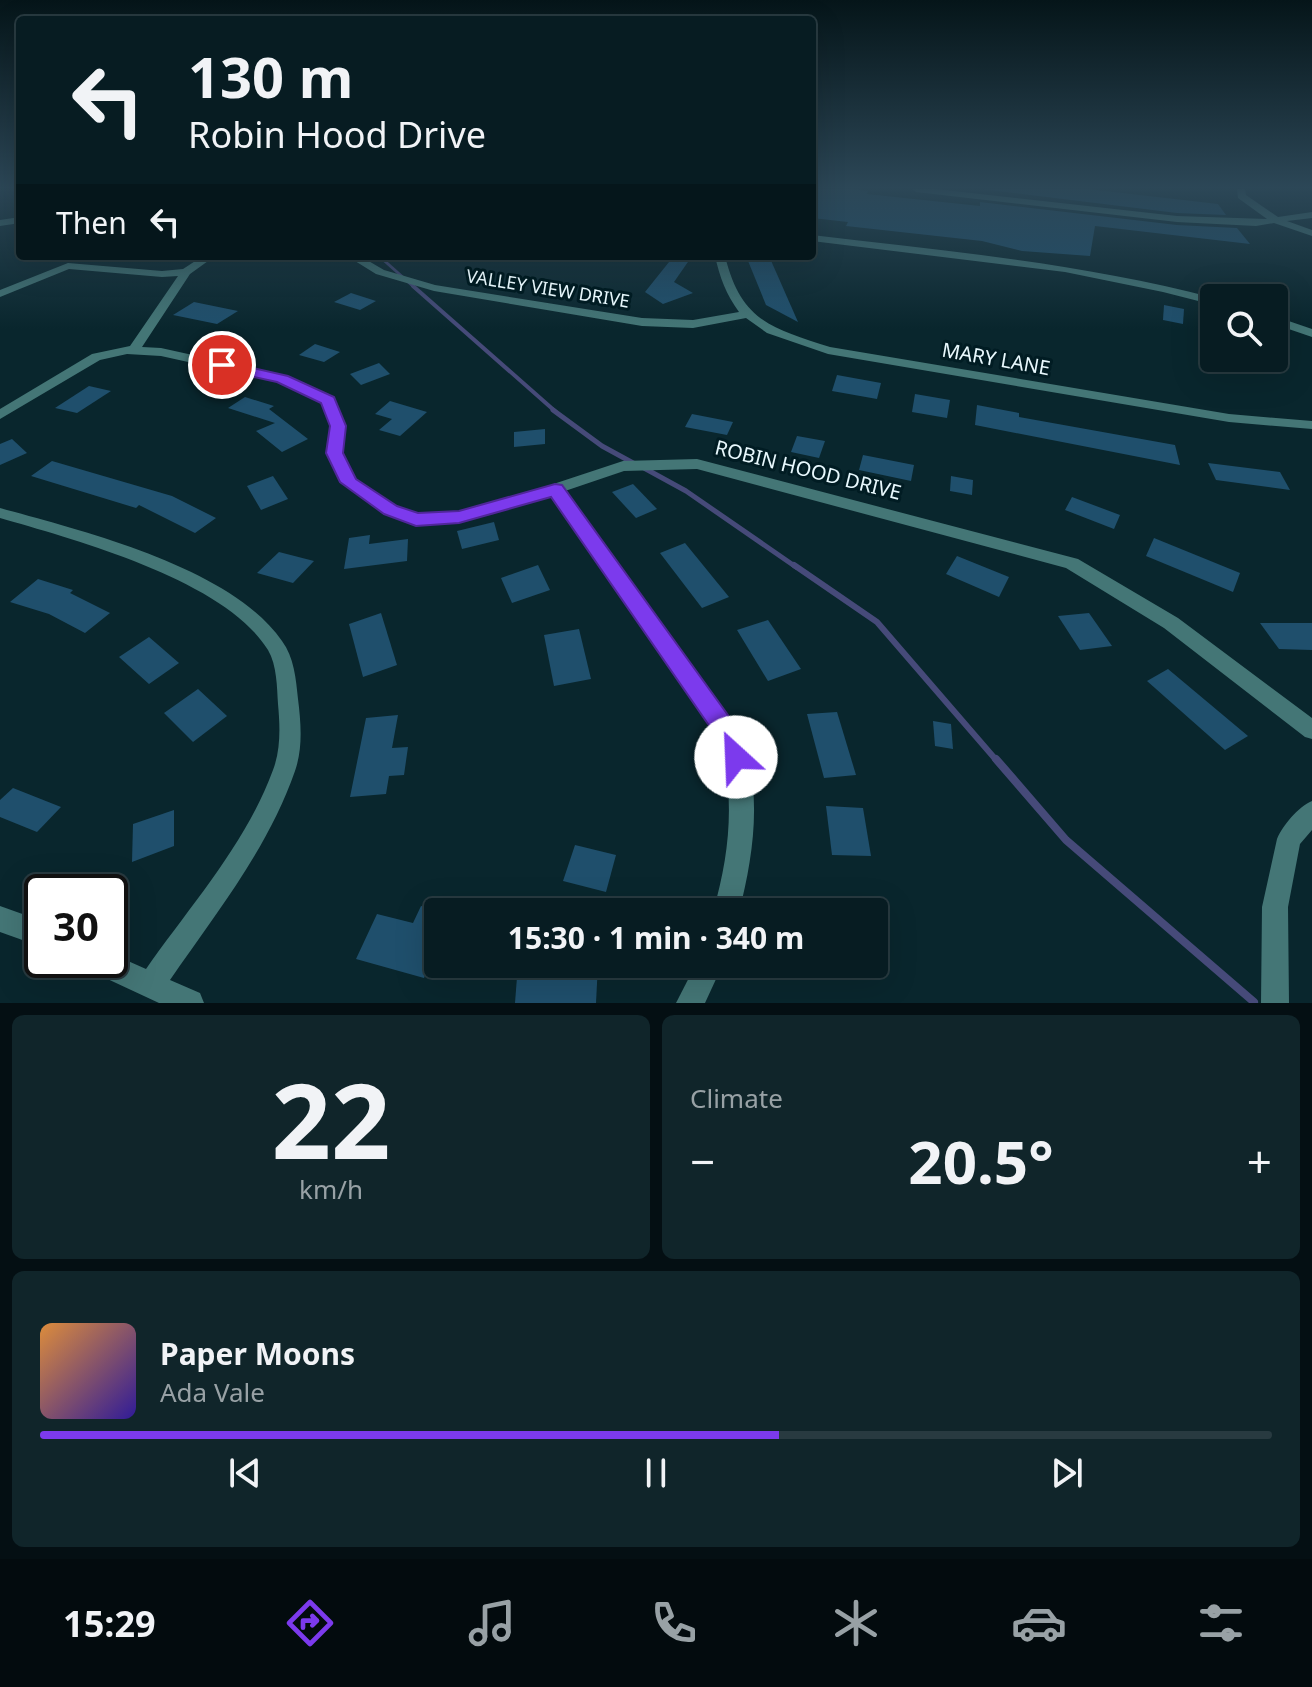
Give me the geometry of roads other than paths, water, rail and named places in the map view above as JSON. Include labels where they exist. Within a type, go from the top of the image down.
[{"type":"street","points":[[816,239],[1025,265],[1135,283],[1200,299]]},
{"type":"street","points":[[0,415],[96,357],[134,349],[186,272],[204,260]]},
{"type":"street","name":"VALLEY VIEW DRIVE","points":[[359,260],[380,272],[434,288],[642,322],[693,324],[744,315]]},
{"type":"street","points":[[721,260],[729,290],[744,315]]},
{"type":"street","points":[[0,294],[68,266],[162,274],[186,272]]},
{"type":"street","name":"MARY LANE","points":[[744,315],[772,330],[828,350],[1229,418],[1312,425]]},
{"type":"street","points":[[1288,325],[1312,333]]},
{"type":"street","name":"ROBIN HOOD DRIVE","points":[[134,349],[282,379],[328,400],[338,426],[335,453],[348,482],[390,510],[416,520],[459,517],[623,466],[697,464],[1072,563],[1171,623],[1312,730]]},
{"type":"street","points":[[555,489],[730,736],[742,777],[740,866],[730,898]]},
{"type":"street","points":[[0,513],[108,543],[190,581],[238,608],[276,645],[291,722],[284,769],[247,843],[150,986]]},
{"type":"street","points":[[1275,1003],[1275,907],[1289,839],[1312,812]]},
{"type":"street","points":[[0,919],[24,928]]},
{"type":"street","points":[[128,976],[190,1003]]},
{"type":"street","points":[[690,1003],[703,978]]},
{"type":"waterway","points":[[384,260],[415,288]]},
{"type":"waterway","points":[[413,286],[556,412]]},
{"type":"waterway","points":[[553,410],[602,446],[635,464]]},
{"type":"waterway","points":[[644,468],[686,491],[796,567]]},
{"type":"waterway","points":[[794,565],[877,622],[997,761]]},
{"type":"waterway","points":[[996,759],[1066,840],[1254,1002]]}]
